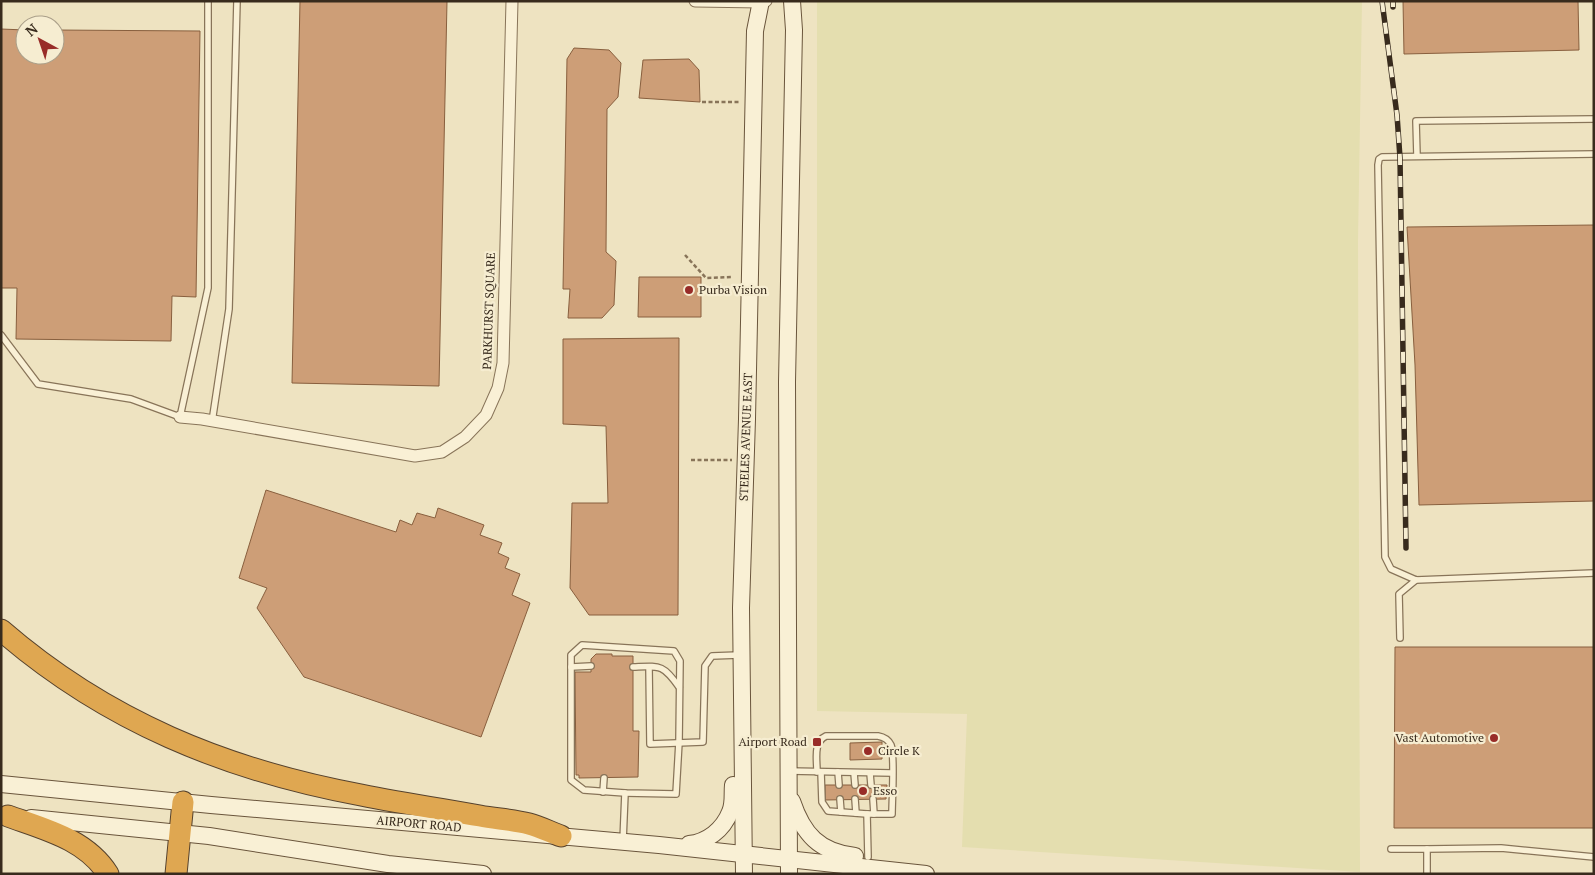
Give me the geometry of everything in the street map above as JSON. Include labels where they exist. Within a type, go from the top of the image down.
[{"type":"highway","points":[[1,630],[41,662],[104,704],[153,730],[215,757],[295,782],[379,799],[528,824],[560,836]]},
{"type":"highway","points":[[176,874],[183,802]]},
{"type":"highway","points":[[4,816],[64,836],[88,850],[108,874]]},
{"type":"main road","points":[[789,866],[786,382],[794,30],[792,1]]},
{"type":"main road","name":"STEELES AVENUE EAST","points":[[744,874],[741,608],[755,31],[763,2]]},
{"type":"main road","points":[[659,845],[702,842],[710,838],[722,825],[731,811],[733,768],[743,751]]},
{"type":"main road","points":[[788,778],[795,810],[800,822],[816,840],[827,849],[836,853],[878,858],[899,870]]},
{"type":"main road","name":"AIRPORT ROAD","points":[[1,784],[659,845],[744,854],[789,866],[899,870],[926,874]]},
{"type":"main road","points":[[4,816],[209,836],[388,864],[482,874]]},
{"type":"street","name":"PARKHURST SQUARE","points":[[180,417],[202,419],[415,456],[442,452],[465,437],[486,415],[498,388],[502,363],[512,1]]},
{"type":"street","points":[[695,1],[763,2]]},
{"type":"lane","points":[[1,336],[38,384],[131,399],[180,417],[208,288],[208,1]]},
{"type":"lane","points":[[212,422],[229,309],[237,1]]},
{"type":"lane","points":[[1417,156],[1416,120],[1594,118]]},
{"type":"lane","points":[[1594,154],[1382,157],[1378,165],[1385,557],[1391,569],[1416,580],[1594,573]]},
{"type":"lane","points":[[1400,638],[1399,594],[1416,580]]},
{"type":"lane","points":[[582,645],[674,651],[680,661],[679,742],[676,794],[625,794],[584,790],[571,780],[571,655],[582,645]]},
{"type":"lane","points":[[649,667],[650,744],[702,742],[705,666],[712,656],[742,655]]},
{"type":"lane","points":[[571,667],[591,666]]},
{"type":"lane","points":[[633,667],[660,667],[669,673],[679,687]]},
{"type":"lane","points":[[826,736],[878,736],[884,738],[891,744],[892,774],[892,814],[828,811],[822,802],[816,750],[818,742],[826,736]]},
{"type":"lane","points":[[788,778],[819,772],[892,774]]},
{"type":"lane","points":[[838,772],[839,785]]},
{"type":"lane","points":[[854,773],[854,785]]},
{"type":"lane","points":[[870,773],[872,785]]},
{"type":"lane","points":[[603,792],[604,778]]},
{"type":"lane","points":[[623,842],[625,794]]},
{"type":"lane","points":[[855,799],[856,813]]},
{"type":"lane","points":[[873,799],[874,814]]},
{"type":"lane","points":[[840,800],[841,812]]},
{"type":"lane","points":[[867,814],[868,857]]},
{"type":"lane","points":[[1391,849],[1501,848],[1594,857]]},
{"type":"lane","points":[[1427,849],[1427,874]]},
{"type":"path","points":[[702,102],[743,102]]},
{"type":"path","points":[[685,255],[706,278],[733,277]]},
{"type":"path","points":[[691,460],[733,460]]},
{"type":"shaded area","points":[[817,1],[1362,1],[1358,241],[1360,872],[962,847],[967,714],[817,711]]},
{"type":"building","points":[[300,1],[447,1],[439,386],[292,383]]},
{"type":"building","points":[[1403,1],[1578,1],[1579,50],[1404,54]]},
{"type":"building","points":[[1,29],[15,30],[15,65],[65,65],[65,30],[200,31],[196,297],[172,296],[171,341],[16,339],[17,288],[1,288]]},
{"type":"building","points":[[574,48],[609,50],[621,63],[618,97],[607,109],[606,252],[616,261],[614,305],[602,318],[568,318],[570,289],[563,289],[567,59]]},
{"type":"building","points":[[689,59],[699,70],[700,102],[639,98],[643,60]]},
{"type":"building","points":[[1594,225],[1594,501],[1419,505],[1415,365],[1407,227]]},
{"type":"building","points":[[639,277],[701,277],[701,317],[638,317]]},
{"type":"building","points":[[679,338],[678,615],[589,615],[570,588],[572,503],[608,503],[606,426],[563,424],[563,339]]},
{"type":"building","points":[[266,490],[396,532],[400,520],[412,525],[417,513],[435,518],[438,508],[484,525],[480,535],[502,543],[498,553],[509,558],[505,568],[520,574],[512,595],[530,603],[481,737],[304,677],[257,608],[267,588],[239,578]]},
{"type":"building","name":"Vast Automotive","points":[[1395,647],[1594,647],[1594,828],[1394,828]]},
{"type":"building","points":[[596,654],[633,656],[633,731],[639,731],[638,777],[579,778],[579,775],[576,775],[575,672],[591,672],[591,659]]},
{"type":"building","points":[[882,742],[882,759],[850,760],[850,743]]},
{"type":"building","points":[[825,785],[887,785],[886,799],[825,800]]},
{"type":"railway","points":[[1382,1],[1397,115],[1400,158],[1406,548]]},
{"type":"railway","points":[[1393,1],[1393,7]]},
{"type":"place","name":"Purba Vision","points":[[689,290]]},
{"type":"place","name":"Vast Automotive","points":[[1494,738]]},
{"type":"place","name":"Airport Road","points":[[817,742]]},
{"type":"place","name":"Circle K","points":[[868,751]]},
{"type":"place","name":"Esso","points":[[863,791]]}]
